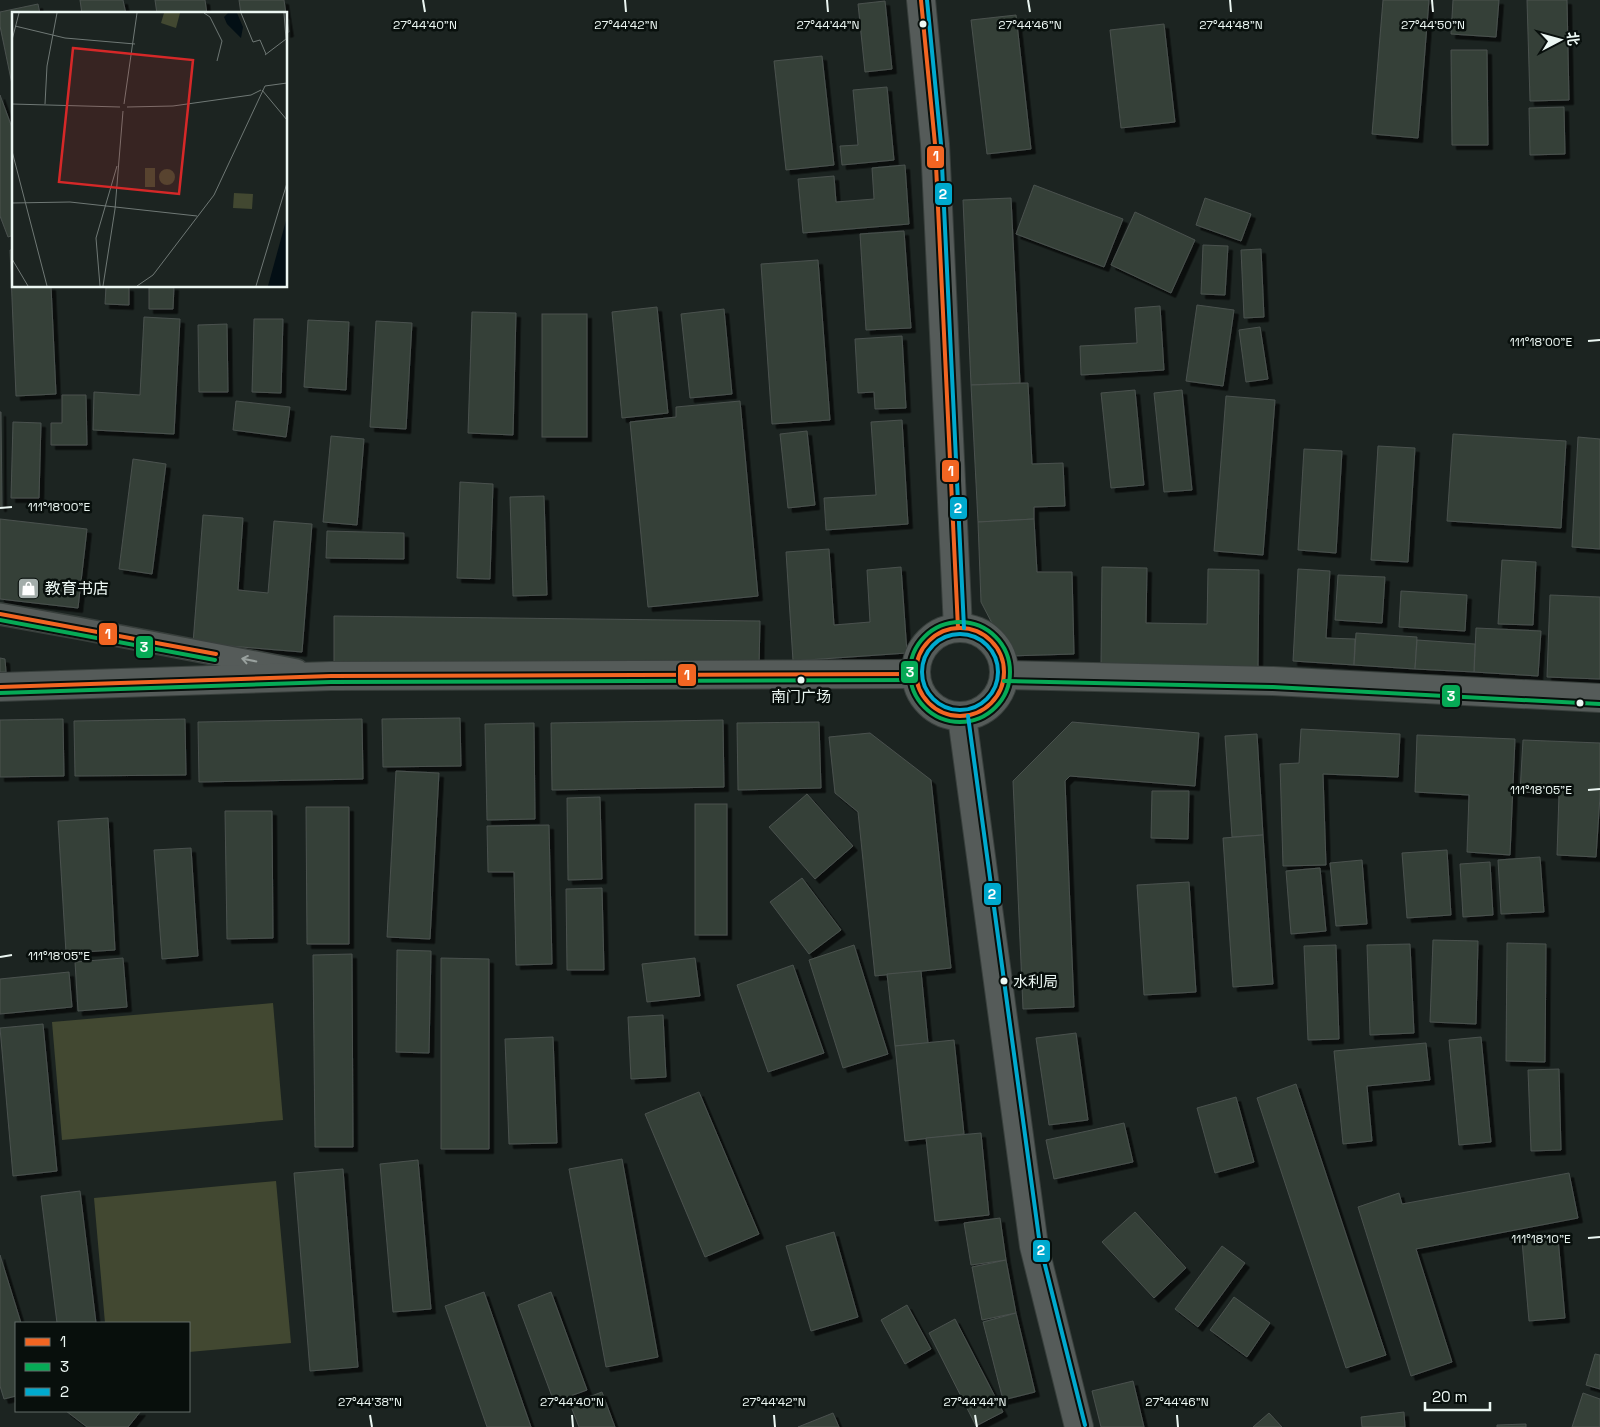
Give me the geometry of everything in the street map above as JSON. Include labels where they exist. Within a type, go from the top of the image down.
[{"type":"street","points":[[921,0],[935,144],[958,628]]},
{"type":"street","points":[[0,614],[331,676]]},
{"type":"street","points":[[951,628],[958,628],[979,632],[991,640],[1000,652],[1004,666],[1004,681],[998,695],[989,706],[976,713],[962,716],[947,714],[934,708],[924,697],[916,674],[919,655],[927,643],[938,634],[951,628]]},
{"type":"street","points":[[0,687],[331,676],[916,674]]},
{"type":"street","points":[[1004,675],[1272,681],[1600,698]]},
{"type":"street","points":[[962,716],[1034,1246],[1078,1427]]},
{"type":"green space","points":[[273,1003],[283,1120],[62,1140],[52,1022]]},
{"type":"green space","points":[[276,1181],[291,1343],[190,1352],[190,1322],[105,1322],[94,1198]]},
{"type":"building","points":[[80,0],[123,0],[126,12],[82,12]]},
{"type":"building","points":[[155,0],[205,0],[207,12],[157,12]]},
{"type":"building","points":[[239,0],[284,0],[286,12],[241,12]]},
{"type":"building","points":[[1383,0],[1429,0],[1418,138],[1372,134]]},
{"type":"building","points":[[1453,0],[1499,0],[1496,37],[1451,34]]},
{"type":"building","points":[[1527,0],[1567,0],[1569,100],[1530,101]]},
{"type":"building","points":[[885,1],[892,69],[865,72],[858,4]]},
{"type":"building","points":[[38,4],[40,12],[12,12],[12,84],[0,26],[0,12]]},
{"type":"building","points":[[1016,15],[1031,149],[987,154],[971,20]]},
{"type":"building","points":[[1164,24],[1175,122],[1121,128],[1110,30]]},
{"type":"building","points":[[1451,50],[1487,50],[1488,145],[1452,145]]},
{"type":"building","points":[[822,56],[834,165],[786,170],[774,61]]},
{"type":"building","points":[[887,87],[894,160],[842,165],[840,146],[858,145],[853,90]]},
{"type":"building","points":[[0,95],[12,128],[12,236],[8,237],[0,216]]},
{"type":"building","points":[[1564,107],[1565,154],[1530,155],[1529,108]]},
{"type":"building","points":[[905,165],[909,224],[803,233],[798,179],[834,176],[836,202],[874,199],[872,168]]},
{"type":"building","points":[[1034,185],[1123,219],[1104,267],[1016,234]]},
{"type":"building","points":[[1011,198],[1020,383],[971,385],[963,200]]},
{"type":"building","points":[[1205,198],[1251,214],[1241,241],[1196,225]]},
{"type":"building","points":[[1135,212],[1195,240],[1171,293],[1111,265]]},
{"type":"building","points":[[904,231],[911,328],[866,330],[860,234]]},
{"type":"building","points":[[1203,245],[1228,246],[1225,295],[1201,294]]},
{"type":"building","points":[[1261,249],[1264,317],[1244,318],[1241,250]]},
{"type":"building","points":[[10,250],[12,250],[12,288],[51,288],[56,394],[16,396]]},
{"type":"building","points":[[818,260],[830,420],[772,424],[761,264]]},
{"type":"building","points":[[106,288],[129,288],[129,305],[105,304]]},
{"type":"building","points":[[149,288],[174,288],[173,309],[149,309]]},
{"type":"building","points":[[1197,305],[1234,310],[1223,386],[1186,381]]},
{"type":"building","points":[[1160,306],[1164,370],[1081,375],[1080,346],[1137,343],[1135,308]]},
{"type":"building","points":[[657,307],[668,413],[622,418],[612,312]]},
{"type":"building","points":[[724,309],[732,394],[690,398],[681,314]]},
{"type":"building","points":[[472,312],[516,313],[513,435],[468,433]]},
{"type":"building","points":[[542,314],[587,314],[587,437],[542,437]]},
{"type":"building","points":[[144,317],[180,319],[174,434],[93,430],[94,392],[140,395]]},
{"type":"building","points":[[254,319],[283,319],[281,393],[252,392]]},
{"type":"building","points":[[308,320],[349,322],[346,390],[304,387]]},
{"type":"building","points":[[376,321],[412,323],[406,429],[370,427]]},
{"type":"building","points":[[227,324],[228,392],[199,392],[198,325]]},
{"type":"building","points":[[1260,327],[1268,379],[1246,382],[1239,330]]},
{"type":"building","points":[[902,336],[906,408],[875,409],[874,392],[858,393],[855,339]]},
{"type":"building","points":[[1028,383],[1032,464],[1063,463],[1065,506],[1034,507],[1034,519],[978,522],[971,385]]},
{"type":"building","points":[[1135,390],[1144,485],[1111,488],[1101,393]]},
{"type":"building","points":[[1182,390],[1192,490],[1164,492],[1154,393]]},
{"type":"building","points":[[62,395],[86,395],[87,445],[51,445],[51,423],[62,423]]},
{"type":"building","points":[[1226,396],[1275,400],[1263,555],[1214,551]]},
{"type":"building","points":[[236,401],[290,407],[286,437],[233,430]]},
{"type":"building","points":[[740,401],[758,596],[648,607],[630,422],[676,417],[676,407]]},
{"type":"building","points":[[1,412],[2,507],[0,507]]},
{"type":"building","points":[[902,420],[908,524],[826,530],[824,498],[876,495],[871,422]]},
{"type":"building","points":[[13,422],[41,423],[39,498],[11,498]]},
{"type":"building","points":[[807,431],[815,505],[788,508],[780,434]]},
{"type":"building","points":[[1453,434],[1566,441],[1561,528],[1447,521]]},
{"type":"building","points":[[331,436],[364,439],[357,525],[323,522]]},
{"type":"building","points":[[1578,437],[1600,439],[1600,549],[1572,547]]},
{"type":"building","points":[[1378,446],[1415,448],[1408,562],[1371,560]]},
{"type":"building","points":[[1304,449],[1342,451],[1336,553],[1298,550]]},
{"type":"building","points":[[133,459],[166,464],[152,574],[119,569]]},
{"type":"building","points":[[460,482],[493,484],[490,579],[457,578]]},
{"type":"building","points":[[544,496],[547,595],[513,596],[510,497]]},
{"type":"building","points":[[203,515],[243,518],[238,590],[268,593],[274,521],[312,524],[302,652],[193,643]]},
{"type":"building","points":[[0,519],[87,529],[78,608],[0,599]]},
{"type":"building","points":[[1034,519],[1037,572],[1072,572],[1074,654],[1009,656],[981,602],[978,522]]},
{"type":"building","points":[[327,531],[404,533],[404,559],[326,558]]},
{"type":"building","points":[[829,549],[834,625],[870,622],[867,570],[901,567],[907,653],[793,661],[786,552]]},
{"type":"building","points":[[1502,560],[1536,562],[1533,625],[1498,624]]},
{"type":"building","points":[[1102,567],[1147,568],[1146,623],[1207,624],[1208,569],[1259,570],[1258,667],[1101,665]]},
{"type":"building","points":[[1298,569],[1330,571],[1326,638],[1355,639],[1354,665],[1293,661]]},
{"type":"building","points":[[1338,575],[1385,577],[1382,623],[1335,620]]},
{"type":"building","points":[[1401,591],[1467,595],[1465,631],[1399,627]]},
{"type":"building","points":[[1550,595],[1600,597],[1600,679],[1547,677]]},
{"type":"building","points":[[334,616],[760,621],[759,668],[334,664]]},
{"type":"building","points":[[1476,628],[1541,631],[1538,676],[1474,672]]},
{"type":"building","points":[[1356,633],[1417,637],[1415,669],[1354,665]]},
{"type":"building","points":[[1417,640],[1475,644],[1474,672],[1415,669]]},
{"type":"building","points":[[0,658],[5,659],[6,672],[0,672]]},
{"type":"building","points":[[460,718],[461,766],[383,767],[382,719]]},
{"type":"building","points":[[63,719],[64,776],[0,777],[0,720]]},
{"type":"building","points":[[185,719],[186,775],[75,776],[74,721]]},
{"type":"building","points":[[362,719],[363,779],[199,782],[198,722]]},
{"type":"building","points":[[723,720],[724,787],[552,790],[551,723]]},
{"type":"building","points":[[819,722],[821,788],[738,790],[737,723]]},
{"type":"building","points":[[1072,722],[1199,733],[1195,786],[1070,776],[1065,781],[1074,1007],[1023,1009],[1013,781]]},
{"type":"building","points":[[534,723],[535,819],[487,820],[485,724]]},
{"type":"building","points":[[1301,729],[1400,734],[1398,777],[1323,774],[1326,865],[1283,866],[1280,764],[1299,763]]},
{"type":"building","points":[[870,733],[931,780],[951,968],[875,976],[858,812],[835,793],[829,737]]},
{"type":"building","points":[[1257,734],[1263,835],[1232,837],[1225,736]]},
{"type":"building","points":[[1417,735],[1515,739],[1510,855],[1467,852],[1469,795],[1415,792]]},
{"type":"building","points":[[1523,740],[1600,743],[1600,796],[1596,857],[1557,855],[1559,794],[1520,792]]},
{"type":"building","points":[[396,771],[439,773],[430,939],[387,937]]},
{"type":"building","points":[[1152,791],[1189,791],[1188,839],[1151,838]]},
{"type":"building","points":[[807,794],[853,846],[815,879],[769,827]]},
{"type":"building","points":[[600,797],[602,879],[568,880],[567,798]]},
{"type":"building","points":[[695,804],[727,804],[727,935],[695,935]]},
{"type":"building","points":[[306,807],[349,807],[349,944],[307,944]]},
{"type":"building","points":[[225,811],[272,811],[273,938],[227,939]]},
{"type":"building","points":[[108,818],[115,950],[66,953],[58,821]]},
{"type":"building","points":[[549,825],[552,964],[516,965],[514,872],[488,872],[487,826]]},
{"type":"building","points":[[1263,835],[1273,984],[1233,987],[1223,838]]},
{"type":"building","points":[[191,848],[198,956],[162,959],[154,850]]},
{"type":"building","points":[[1447,850],[1451,915],[1407,918],[1402,853]]},
{"type":"building","points":[[1540,857],[1544,912],[1501,914],[1498,860]]},
{"type":"building","points":[[1362,860],[1367,924],[1336,926],[1330,863]]},
{"type":"building","points":[[1490,862],[1493,915],[1463,917],[1460,864]]},
{"type":"building","points":[[1320,868],[1326,931],[1291,934],[1286,871]]},
{"type":"building","points":[[802,878],[841,930],[809,954],[770,902]]},
{"type":"building","points":[[1189,882],[1196,992],[1144,995],[1137,885]]},
{"type":"building","points":[[602,888],[604,970],[567,970],[566,889]]},
{"type":"building","points":[[1433,940],[1478,941],[1476,1024],[1430,1022]]},
{"type":"building","points":[[1507,943],[1546,944],[1545,1062],[1506,1061]]},
{"type":"building","points":[[1410,944],[1414,1033],[1370,1035],[1367,945]]},
{"type":"building","points":[[854,945],[888,1054],[843,1068],[809,960]]},
{"type":"building","points":[[1336,945],[1339,1039],[1308,1040],[1304,946]]},
{"type":"building","points":[[397,950],[431,951],[429,1053],[396,1052]]},
{"type":"building","points":[[352,954],[353,1147],[315,1147],[313,955]]},
{"type":"building","points":[[123,958],[127,1007],[78,1011],[75,962]]},
{"type":"building","points":[[441,958],[489,959],[489,1149],[441,1149]]},
{"type":"building","points":[[695,958],[700,996],[647,1002],[642,964]]},
{"type":"building","points":[[793,965],[824,1053],[768,1072],[737,985]]},
{"type":"building","points":[[921,971],[928,1043],[895,1046],[887,974]]},
{"type":"building","points":[[69,972],[72,1007],[0,1014],[0,979]]},
{"type":"building","points":[[663,1015],[666,1077],[631,1079],[628,1017]]},
{"type":"building","points":[[43,1024],[57,1171],[13,1176],[0,1028]]},
{"type":"building","points":[[1076,1033],[1088,1120],[1049,1125],[1036,1038]]},
{"type":"building","points":[[553,1037],[557,1143],[509,1144],[505,1039]]},
{"type":"building","points":[[1481,1037],[1491,1142],[1459,1145],[1449,1040]]},
{"type":"building","points":[[954,1040],[964,1134],[905,1141],[895,1046]]},
{"type":"building","points":[[1426,1043],[1430,1080],[1367,1086],[1372,1141],[1343,1144],[1334,1051]]},
{"type":"building","points":[[1559,1069],[1561,1150],[1531,1151],[1528,1070]]},
{"type":"building","points":[[1296,1084],[1386,1355],[1346,1368],[1257,1098]]},
{"type":"building","points":[[699,1092],[759,1234],[705,1257],[645,1114]]},
{"type":"building","points":[[1236,1097],[1254,1162],[1215,1173],[1197,1108]]},
{"type":"building","points":[[1124,1123],[1133,1162],[1054,1179],[1046,1140]]},
{"type":"building","points":[[981,1133],[989,1215],[935,1221],[926,1138]]},
{"type":"building","points":[[622,1159],[658,1357],[606,1367],[569,1169]]},
{"type":"building","points":[[418,1160],[431,1309],[393,1312],[380,1164]]},
{"type":"building","points":[[343,1169],[358,1367],[310,1371],[294,1173]]},
{"type":"building","points":[[1569,1173],[1578,1218],[1416,1249],[1452,1362],[1411,1376],[1358,1207],[1399,1193],[1402,1204]]},
{"type":"building","points":[[80,1191],[96,1322],[57,1322],[41,1196]]},
{"type":"building","points":[[1135,1212],[1186,1268],[1154,1298],[1102,1242]]},
{"type":"building","points":[[1000,1218],[1006,1260],[971,1265],[964,1223]]},
{"type":"building","points":[[834,1232],[858,1317],[811,1331],[786,1246]]},
{"type":"building","points":[[1558,1238],[1565,1318],[1529,1321],[1522,1241]]},
{"type":"building","points":[[1222,1246],[1245,1263],[1198,1327],[1175,1309]]},
{"type":"building","points":[[0,1255],[21,1322],[15,1322],[15,1396],[4,1399],[0,1386]]},
{"type":"building","points":[[1006,1260],[1016,1313],[982,1320],[972,1267]]},
{"type":"building","points":[[484,1292],[531,1427],[487,1427],[445,1306]]},
{"type":"building","points":[[551,1292],[587,1390],[554,1402],[518,1305]]},
{"type":"building","points":[[1234,1297],[1270,1323],[1247,1357],[1210,1330]]},
{"type":"building","points":[[907,1305],[931,1349],[905,1364],[881,1320]]},
{"type":"building","points":[[1016,1313],[1035,1392],[1003,1400],[983,1322]]},
{"type":"building","points":[[955,1319],[1003,1412],[976,1426],[929,1333]]},
{"type":"building","points":[[1595,1354],[1600,1355],[1600,1389],[1586,1385]]},
{"type":"building","points":[[1133,1381],[1144,1427],[1101,1427],[1092,1391]]},
{"type":"building","points":[[602,1392],[615,1427],[579,1427],[570,1404]]},
{"type":"building","points":[[1583,1393],[1600,1399],[1600,1427],[1572,1427]]},
{"type":"building","points":[[67,1412],[140,1412],[128,1427],[87,1427]]},
{"type":"building","points":[[1404,1412],[1405,1427],[1362,1427],[1361,1417]]},
{"type":"building","points":[[833,1413],[839,1427],[798,1427]]},
{"type":"building","points":[[1269,1413],[1282,1427],[1253,1427]]},
{"type":"building","points":[[1526,1424],[1526,1427],[1497,1427],[1497,1425]]},
{"type":"transit line","name":"1","points":[[921,0],[935,144],[958,628]]},
{"type":"transit line","name":"2","points":[[927,0],[941,144],[964,628]]},
{"type":"transit line","name":"1","points":[[0,614],[216,654]]},
{"type":"transit line","name":"3","points":[[0,620],[215,660]]},
{"type":"transit line","name":"3","points":[[960,622],[970,623],[988,630],[1002,644],[1009,662],[1010,672],[1009,682],[1002,700],[988,714],[970,721],[960,722],[950,721],[932,714],[918,700],[911,682],[910,672],[911,662],[918,644],[932,630],[950,623],[960,622]]},
{"type":"transit line","name":"1","points":[[960,628],[977,631],[991,641],[1001,655],[1004,672],[1001,689],[991,703],[977,713],[960,716],[943,713],[929,703],[919,689],[916,672],[919,655],[929,641],[943,631],[960,628]]},
{"type":"transit line","name":"2","points":[[960,634],[974,637],[987,645],[995,658],[998,672],[995,686],[987,699],[974,707],[960,710],[946,707],[933,699],[925,686],[922,672],[925,658],[933,645],[946,637],[960,634]]},
{"type":"transit line","name":"1","points":[[0,687],[331,676],[916,674]]},
{"type":"transit line","name":"3","points":[[0,693],[331,682],[916,680]]},
{"type":"transit line","name":"3","points":[[1004,681],[1273,687],[1600,704]]},
{"type":"transit line","name":"2","points":[[968,716],[1040,1245],[1085,1425]]},
{"type":"place","name":"教育书店","points":[[29,588]]},
{"type":"place","name":"南门广场","points":[[801,680]]},
{"type":"place","name":"水利局","points":[[1004,981]]}]
